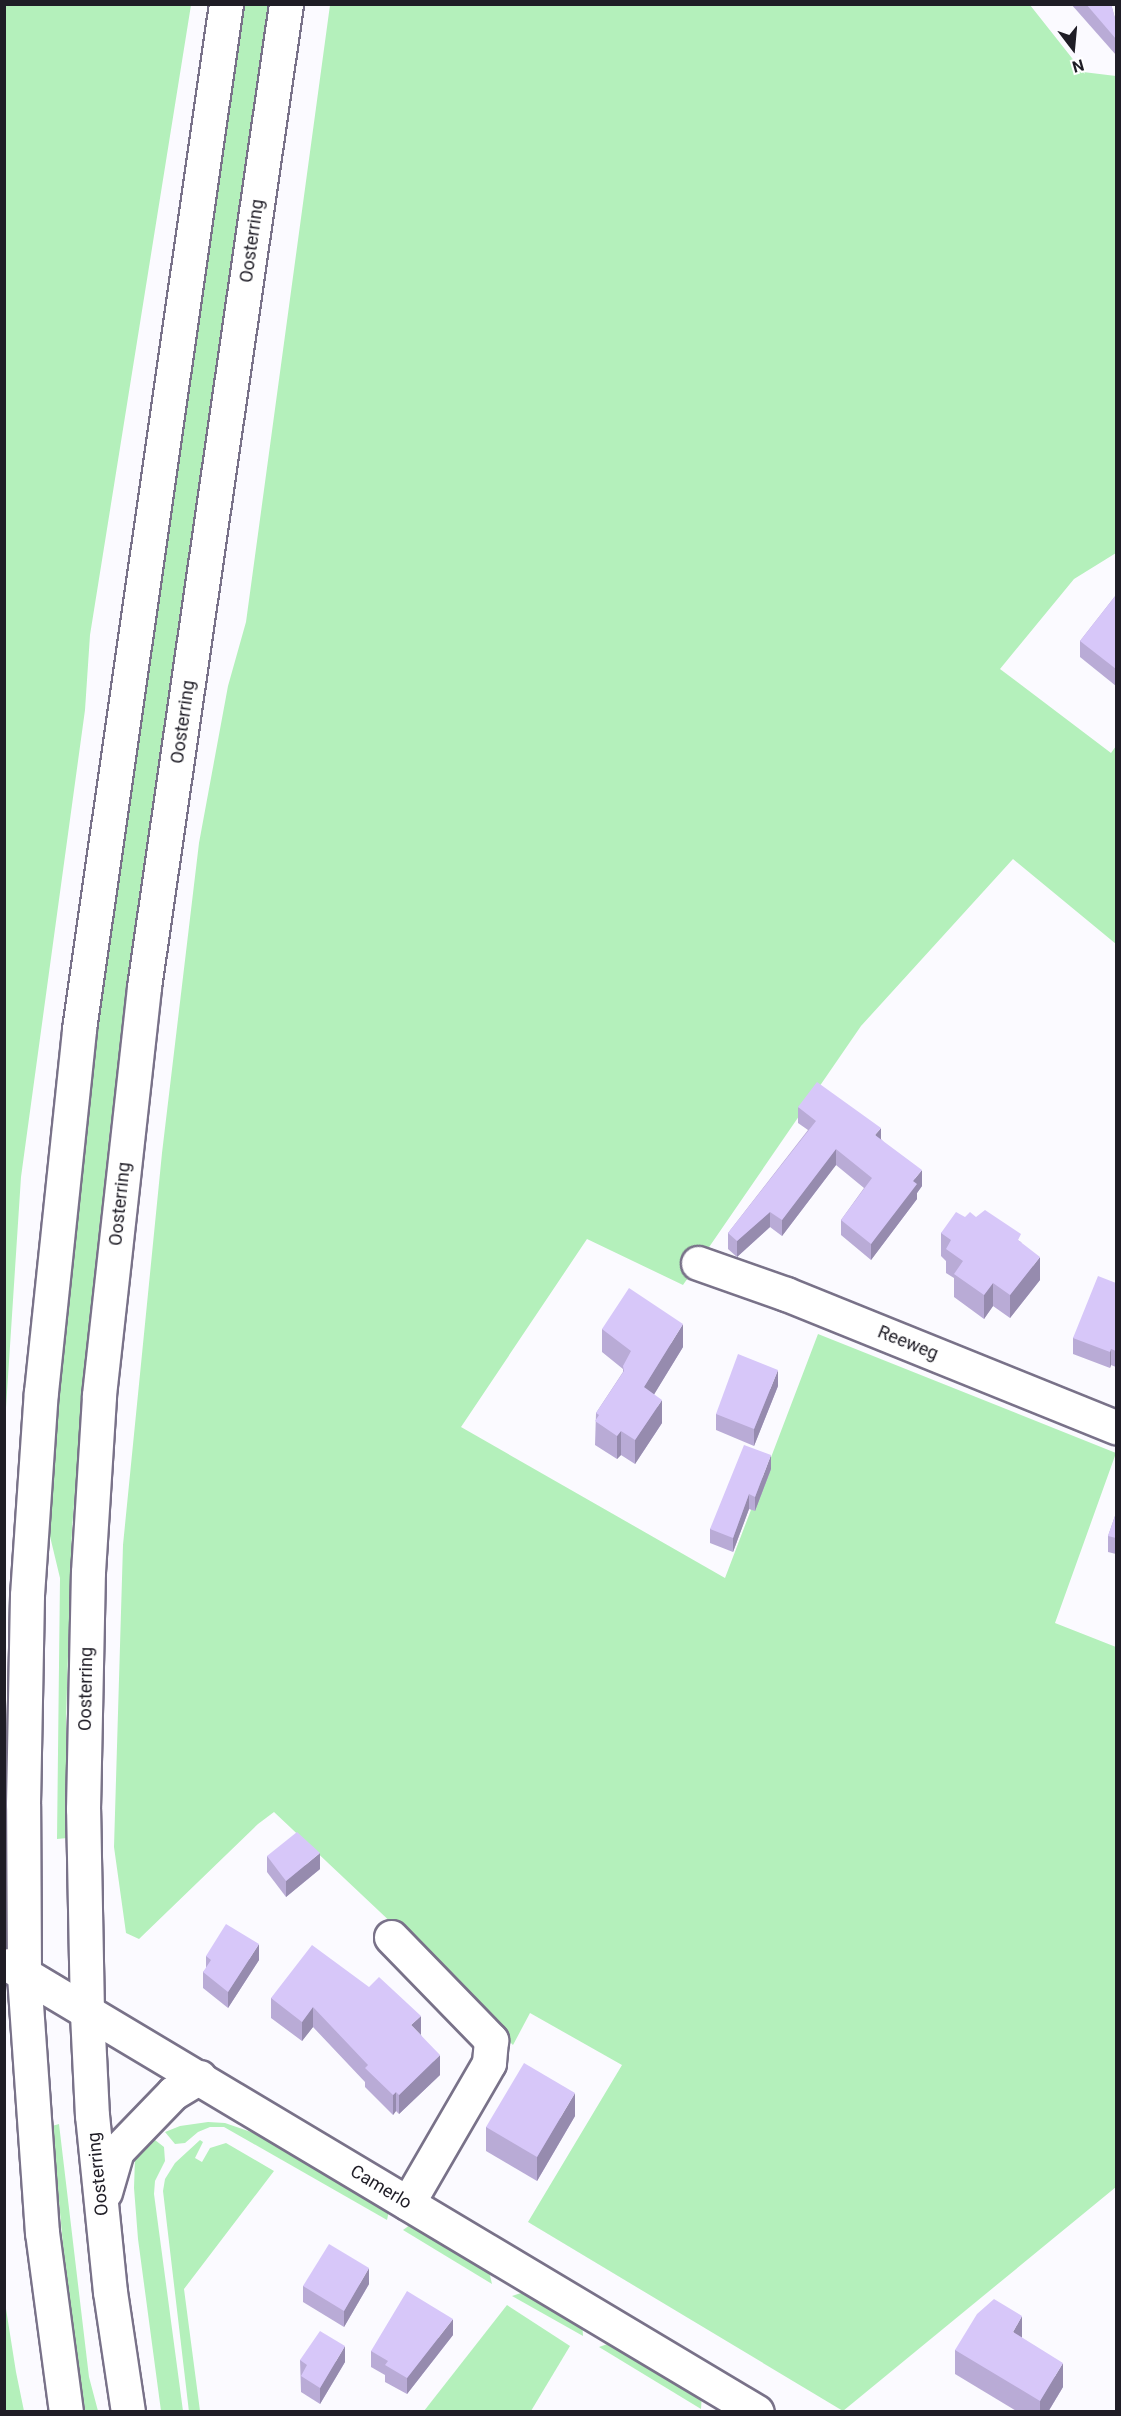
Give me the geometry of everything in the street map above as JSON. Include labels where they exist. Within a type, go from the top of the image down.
[{"type":"main road","points":[[66,2412],[42,2233],[14,1969],[14,1815],[27,1595],[41,1392],[79,1029],[226,4]]},
{"type":"main road","name":"Oosterring","points":[[128,2412],[110,2292],[101,2206],[92,2116],[87,2013],[83,1797],[88,1572],[99,1395],[144,987],[286,4]]},
{"type":"main road","name":"Reeweg","points":[[698,1263],[786,1294],[1116,1427]]},
{"type":"main road","points":[[391,1936],[491,2040],[489,2063],[408,2203]]},
{"type":"main road","name":"Camerlo","points":[[14,1969],[200,2077],[757,2412]]},
{"type":"main road","points":[[101,2206],[117,2151],[173,2093],[200,2077]]},
{"type":"green space","points":[[5,4],[191,5],[90,635],[85,710],[21,1177],[5,1423]]},
{"type":"green space","points":[[245,5],[268,5],[139,896],[110,1130],[89,1324],[72,1529],[66,1719],[67,1838],[57,1839],[60,1578],[48,1528],[81,1150],[100,992],[149,646]]},
{"type":"green space","points":[[330,5],[1030,5],[1083,72],[1116,76],[1116,553],[1074,579],[1000,669],[1111,753],[1116,746],[1116,944],[1013,859],[861,1026],[683,1285],[587,1239],[461,1427],[725,1578],[818,1334],[1116,1453],[1055,1623],[1116,1647],[1116,2187],[843,2411],[528,2222],[622,2065],[530,2013],[513,2045],[414,1944],[274,1812],[258,1824],[139,1939],[126,1933],[114,1847],[123,1545],[162,1153],[199,843],[228,686],[246,622]]},
{"type":"green space","points":[[208,2122],[225,2123],[257,2134],[389,2211],[387,2220],[224,2127],[210,2127],[198,2132],[185,2143],[175,2144],[165,2132],[180,2126]]},
{"type":"green space","points":[[59,2124],[89,2377],[98,2411],[85,2411],[66,2277],[52,2126]]},
{"type":"green space","points":[[155,2140],[164,2147],[165,2161],[155,2181],[154,2194],[183,2411],[161,2411],[138,2239],[134,2188],[135,2158]]},
{"type":"green space","points":[[200,2140],[203,2142],[195,2158],[202,2162],[210,2148],[226,2143],[274,2171],[184,2289],[200,2411],[189,2412],[163,2191],[165,2179],[175,2163]]},
{"type":"green space","points":[[414,2222],[488,2267],[492,2284],[403,2230]]},
{"type":"green space","points":[[530,2290],[582,2321],[583,2336],[512,2296]]},
{"type":"green space","points":[[4,2296],[16,2372],[24,2411],[5,2411]]},
{"type":"green space","points":[[507,2305],[570,2346],[531,2411],[424,2411]]},
{"type":"green space","points":[[616,2341],[702,2393],[701,2409],[599,2347]]},
{"type":"building","points":[[1086,4],[1111,4],[1116,22],[1116,39]]},
{"type":"building","points":[[1116,595],[1116,669],[1080,641]]},
{"type":"building","points":[[817,1082],[881,1128],[875,1135],[922,1170],[913,1181],[917,1184],[871,1244],[841,1220],[872,1178],[836,1149],[782,1220],[770,1212],[737,1241],[728,1233],[816,1121],[798,1107]]},
{"type":"building","points":[[985,1210],[1021,1234],[1018,1240],[1040,1257],[1010,1295],[993,1283],[984,1295],[954,1274],[963,1261],[946,1249],[951,1240],[941,1233],[956,1212],[965,1217],[970,1212],[976,1217]]},
{"type":"building","points":[[1098,1276],[1116,1283],[1116,1351],[1111,1349],[1110,1352],[1073,1338]]},
{"type":"building","points":[[629,1288],[683,1324],[644,1387],[662,1400],[635,1440],[621,1431],[617,1436],[595,1421],[599,1415],[596,1413],[624,1371],[623,1366],[631,1351],[602,1329]]},
{"type":"building","points":[[738,1354],[778,1370],[754,1429],[716,1414]]},
{"type":"building","points":[[744,1445],[771,1455],[755,1497],[749,1494],[733,1538],[710,1529]]},
{"type":"building","points":[[1116,1513],[1116,1538],[1108,1536]]},
{"type":"building","points":[[297,1832],[320,1853],[286,1881],[267,1856]]},
{"type":"building","points":[[226,1924],[259,1944],[228,1992],[203,1972],[211,1960],[206,1956]]},
{"type":"building","points":[[312,1945],[369,1987],[379,1977],[421,2016],[411,2025],[440,2055],[399,2095],[396,2092],[393,2095],[365,2068],[368,2065],[313,2007],[302,2022],[271,1998]]},
{"type":"building","points":[[524,2063],[575,2093],[537,2157],[486,2127]]},
{"type":"building","points":[[329,2244],[369,2268],[344,2311],[303,2286]]},
{"type":"building","points":[[407,2291],[453,2319],[407,2378],[385,2365],[388,2361],[371,2351]]},
{"type":"building","points":[[994,2299],[1022,2316],[1013,2332],[1063,2363],[1040,2401],[955,2350],[977,2314]]},
{"type":"building","points":[[320,2331],[345,2346],[320,2388],[301,2376],[307,2365],[300,2360]]}]
